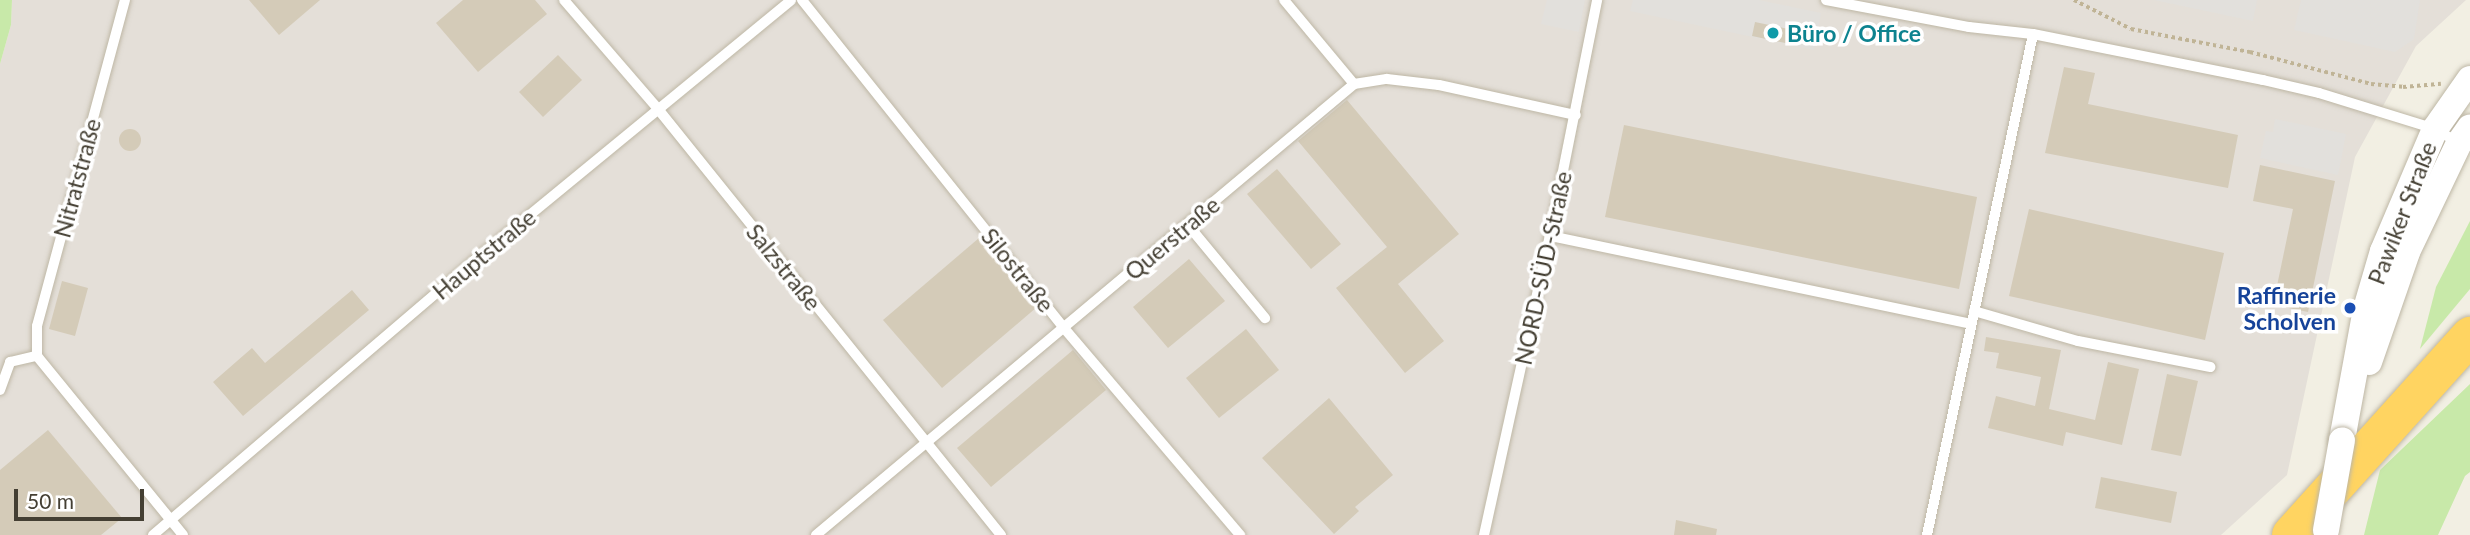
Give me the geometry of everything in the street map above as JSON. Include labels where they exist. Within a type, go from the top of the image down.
[{"type":"highway","points":[[2314,533],[2470,336]]},
{"type":"street","name":"Pawiker Straße","points":[[2342,440],[2366,309],[2383,251],[2435,129],[2469,81]]},
{"type":"street","name":"Pawiker Straße","points":[[2314,533],[2342,440],[2407,252],[2464,135]]},
{"type":"lane","name":"Nitratstraße","points":[[37,356],[37,326],[125,0]]},
{"type":"lane","name":"Salzstraße","points":[[564,0],[658,109],[1001,535]]},
{"type":"lane","name":"Hauptstraße","points":[[153,535],[791,0]]},
{"type":"lane","name":"Silostraße","points":[[802,0],[1064,328],[1240,535]]},
{"type":"lane","points":[[1284,0],[1354,84],[1387,79],[1439,85],[1576,115]]},
{"type":"lane","name":"NORD-SÜD-Straße","points":[[1484,535],[1576,115],[1597,0]]},
{"type":"lane","points":[[1826,0],[1969,27],[2033,34],[2319,93],[2435,129],[2464,135]]},
{"type":"lane","points":[[1927,535],[2033,34]]},
{"type":"lane","name":"Querstraße","points":[[816,535],[1354,84]]},
{"type":"lane","points":[[1188,225],[1265,318]]},
{"type":"lane","points":[[1550,236],[1971,324]]},
{"type":"lane","points":[[1974,311],[2078,341],[2210,367]]},
{"type":"lane","points":[[0,390],[10,362],[37,356],[175,515],[182,535]]},
{"type":"path","points":[[2074,0],[2131,29],[2250,52],[2371,84],[2403,87],[2469,81]]},
{"type":"shaded area","points":[[12,0],[2466,0],[2416,46],[2355,157],[2287,475],[2221,535],[0,535],[0,64],[11,25]]},
{"type":"shaded area","points":[[1547,0],[1585,0],[1579,32],[1541,24]]},
{"type":"shaded area","points":[[1633,0],[1759,0],[1821,13],[1814,50],[1630,11]]},
{"type":"shaded area","points":[[2154,0],[2257,0],[2253,21]]},
{"type":"shaded area","points":[[2301,0],[2420,0],[2414,39],[2395,52],[2294,30]]},
{"type":"shaded area","points":[[2275,119],[2346,134],[2338,175],[2260,158],[2266,131],[2273,132]]},
{"type":"green space","points":[[0,0],[12,0],[11,25],[0,64]]},
{"type":"green space","points":[[2470,221],[2470,289],[2420,349],[2436,287]]},
{"type":"green space","points":[[2470,384],[2470,472],[2465,476],[2438,535],[2364,535],[2380,470]]},
{"type":"building","points":[[249,0],[320,0],[279,35]]},
{"type":"building","points":[[463,0],[535,0],[547,14],[478,72],[436,23]]},
{"type":"building","name":"Büro / Office","points":[[1755,22],[1793,30],[1790,44],[1752,36]]},
{"type":"building","points":[[558,55],[582,80],[543,117],[519,92]]},
{"type":"building","points":[[2064,67],[2095,73],[2088,104],[2238,135],[2228,188],[2045,153]]},
{"type":"building","points":[[1347,100],[1459,234],[1398,284],[1444,341],[1405,373],[1336,288],[1387,247],[1298,141]]},
{"type":"building","points":[[1624,125],[1977,197],[1959,289],[1605,217]]},
{"type":"building","points":[[130,129],[138,132],[141,140],[138,148],[130,151],[122,148],[119,140],[122,132]]},
{"type":"building","points":[[2260,165],[2335,181],[2308,312],[2273,305],[2293,209],[2253,201]]},
{"type":"building","points":[[1277,169],[1341,244],[1311,269],[1247,194]]},
{"type":"building","points":[[2029,209],[2224,253],[2205,340],[2009,296]]},
{"type":"building","points":[[979,238],[1037,307],[942,388],[883,320]]},
{"type":"building","points":[[1189,259],[1225,301],[1168,348],[1133,307]]},
{"type":"building","points":[[62,281],[88,288],[75,336],[49,329]]},
{"type":"building","points":[[352,290],[369,310],[243,416],[213,382],[252,348],[265,363]]},
{"type":"building","points":[[1246,329],[1279,370],[1219,418],[1186,378]]},
{"type":"building","points":[[1986,337],[2061,350],[2049,409],[2095,420],[2108,362],[2139,369],[2122,445],[2066,432],[2063,446],[1988,428],[1996,396],[2035,406],[2041,377],[1996,368],[1999,353],[1984,351]]},
{"type":"building","points":[[1073,350],[1106,390],[991,487],[957,448]]},
{"type":"building","points":[[2167,374],[2198,381],[2181,456],[2151,450]]},
{"type":"building","points":[[1329,398],[1393,475],[1355,507],[1359,511],[1334,534],[1262,458]]},
{"type":"building","points":[[48,430],[122,518],[101,535],[0,535],[0,470]]},
{"type":"building","points":[[2101,477],[2177,492],[2171,523],[2095,508]]},
{"type":"building","points":[[1676,520],[1717,529],[1716,535],[1674,535]]},
{"type":"place","name":"Büro / Office","points":[[1773,33]]},
{"type":"place","name":"Raffinerie Scholven","points":[[2350,308]]}]
